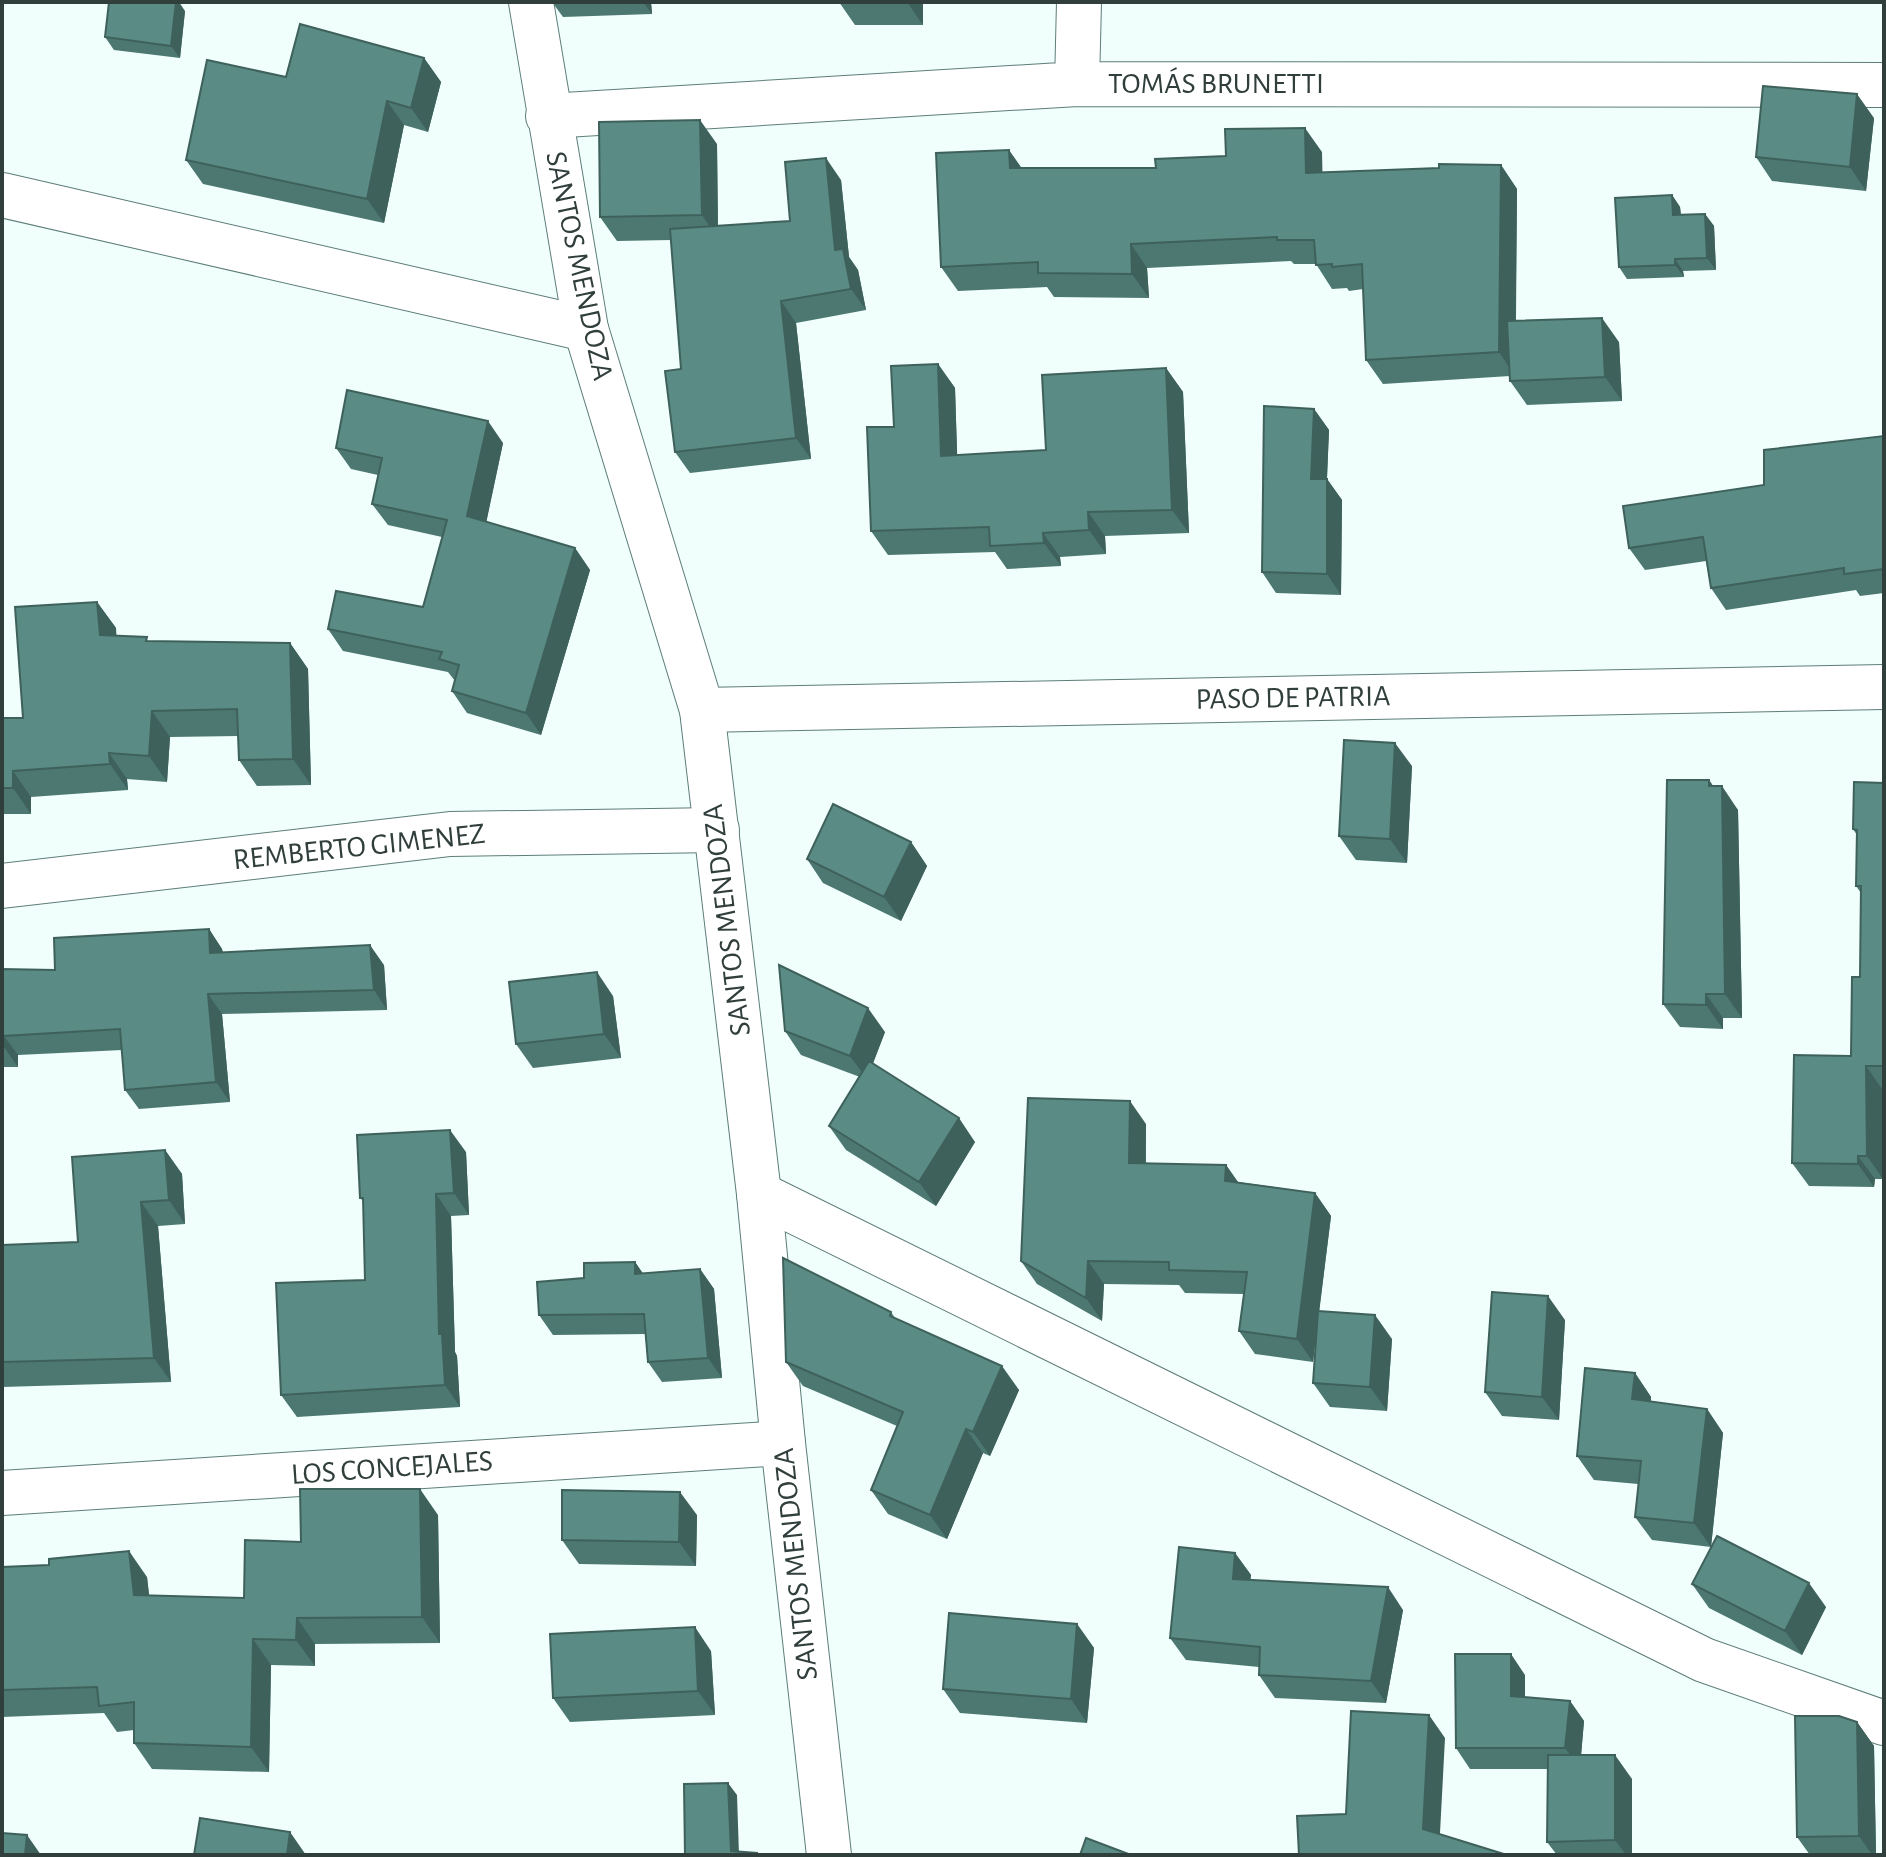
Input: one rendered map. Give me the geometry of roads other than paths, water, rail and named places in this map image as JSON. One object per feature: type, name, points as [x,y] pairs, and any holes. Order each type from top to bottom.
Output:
[{"type":"street","name":"SANTOS MENDOZA","points":[[531,2],[586,329],[702,710],[759,1194],[829,1855]]},
{"type":"street","points":[[1077,84],[1079,2]]},
{"type":"street","name":"TOMÁS BRUNETTI","points":[[548,116],[1077,84],[1884,85]]},
{"type":"street","points":[[2,195],[586,329]]},
{"type":"street","name":"PASO DE PATRIA","points":[[702,710],[1884,687]]},
{"type":"street","name":"REMBERTO GIMENEZ","points":[[2,886],[450,834],[717,830]]},
{"type":"street","points":[[759,1194],[1704,1660],[1884,1723]]},
{"type":"street","name":"LOS CONCEJALES","points":[[2,1493],[783,1443]]}]
